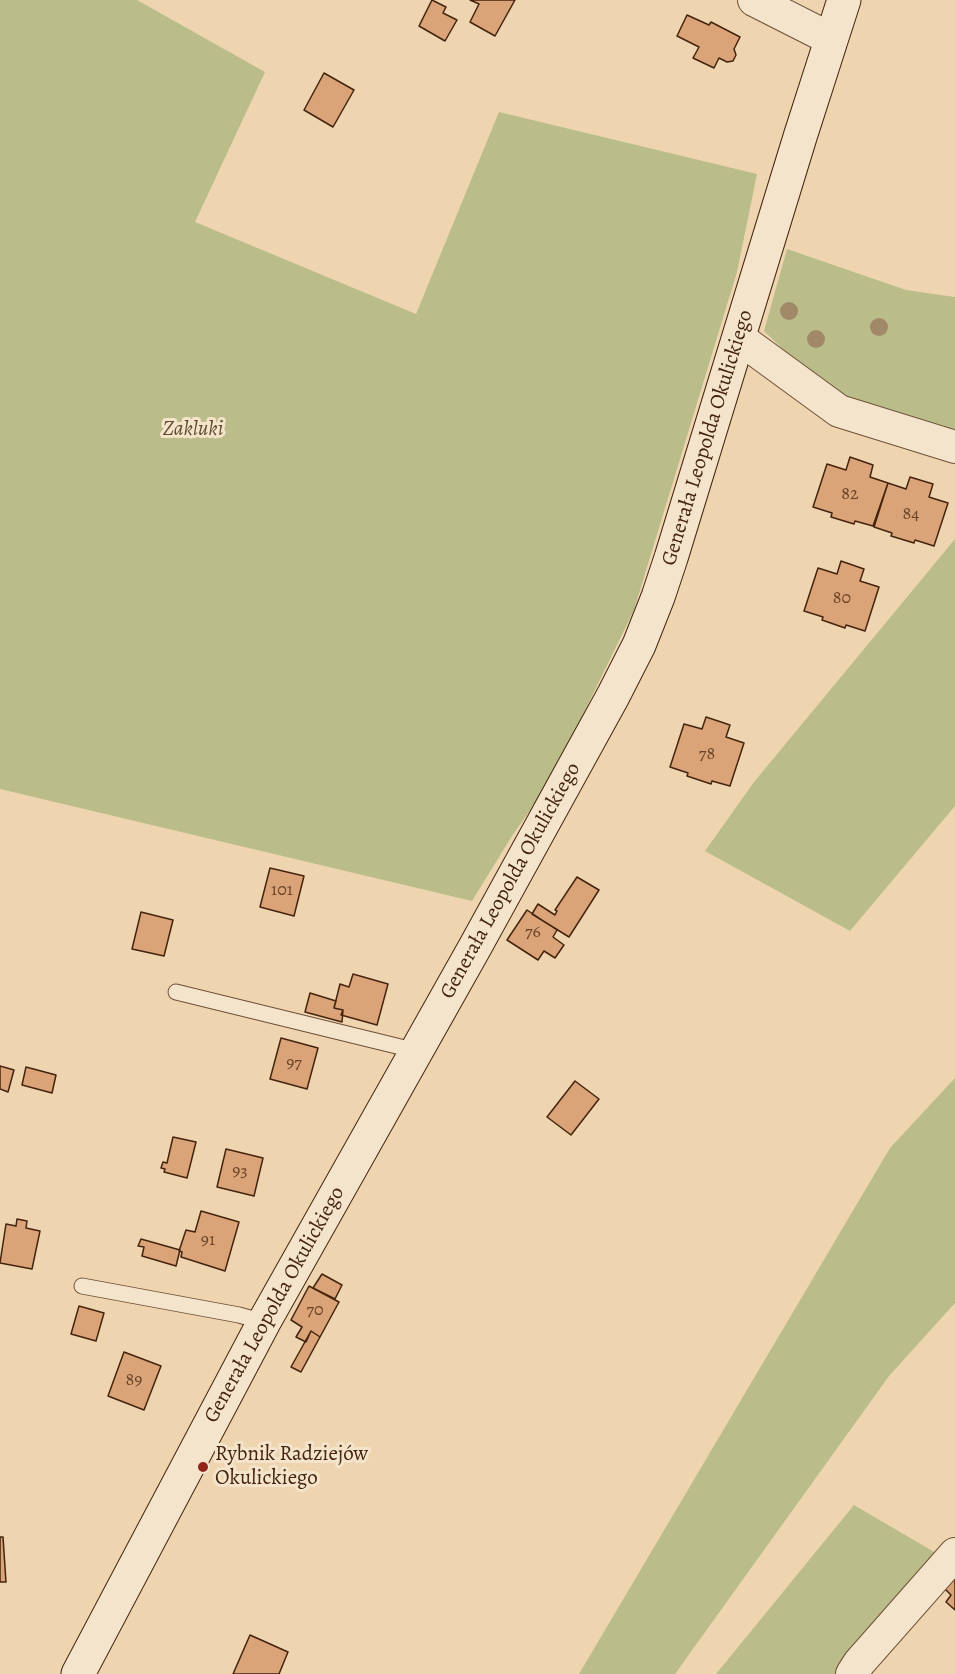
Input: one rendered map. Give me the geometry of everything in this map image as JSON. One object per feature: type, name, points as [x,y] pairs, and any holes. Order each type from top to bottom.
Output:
[{"type":"street","points":[[754,0],[831,39]]},
{"type":"street","name":"Generała Leopolda Okulickiego","points":[[78,1674],[264,1322],[417,1051],[639,645],[671,558],[844,0]]},
{"type":"street","points":[[739,338],[838,411],[955,447]]},
{"type":"street","points":[[852,1674],[859,1663],[955,1554]]},
{"type":"lane","points":[[176,992],[417,1051]]},
{"type":"lane","points":[[82,1286],[239,1315],[264,1322]]},
{"type":"green space","name":"Zakluki","points":[[0,0],[137,0],[265,72],[195,222],[416,314],[499,112],[757,174],[737,272],[634,610],[551,780],[512,836],[472,901],[0,789]]},
{"type":"green space","points":[[787,249],[906,290],[955,297],[955,433],[870,408],[820,385],[764,331]]},
{"type":"green space","points":[[955,539],[955,806],[850,931],[705,851],[754,782]]},
{"type":"green space","points":[[955,1078],[955,1303],[889,1376],[675,1674],[579,1674],[890,1148]]},
{"type":"green space","points":[[854,1505],[941,1556],[839,1674],[716,1674]]},
{"type":"building","points":[[432,0],[446,7],[443,13],[457,20],[445,41],[419,26]]},
{"type":"building","points":[[470,0],[515,0],[495,36],[470,22],[479,4]]},
{"type":"building","points":[[687,15],[709,25],[711,22],[740,37],[734,49],[736,55],[733,61],[727,62],[719,58],[714,68],[693,58],[699,47],[677,36]]},
{"type":"building","points":[[324,73],[354,90],[333,127],[304,110]]},
{"type":"building","points":[[850,457],[873,465],[870,477],[888,483],[873,526],[855,521],[854,524],[831,517],[832,513],[813,507],[827,464],[846,470]]},
{"type":"building","points":[[910,477],[933,484],[929,497],[948,503],[934,546],[891,536],[892,533],[874,527],[888,483],[906,489]]},
{"type":"building","points":[[841,561],[864,569],[860,581],[879,587],[865,631],[846,625],[845,628],[804,611],[818,568],[837,574]]},
{"type":"building","points":[[706,717],[730,725],[726,737],[744,743],[730,786],[712,781],[711,784],[687,776],[688,773],[670,767],[684,724],[702,729]]},
{"type":"building","points":[[270,868],[304,876],[294,916],[260,907]]},
{"type":"building","points":[[577,877],[599,890],[569,937],[532,914],[538,904],[555,915],[557,911],[555,910]]},
{"type":"building","points":[[527,910],[557,930],[553,937],[564,945],[555,958],[544,951],[538,960],[507,940]]},
{"type":"building","points":[[141,912],[173,920],[164,956],[132,949]]},
{"type":"building","points":[[353,974],[388,984],[377,1025],[341,1015],[343,1010],[334,1008],[340,984],[349,987]]},
{"type":"building","points":[[310,993],[336,1001],[334,1008],[343,1010],[342,1022],[305,1012]]},
{"type":"building","points":[[281,1038],[318,1048],[307,1089],[270,1079]]},
{"type":"building","points":[[0,1066],[14,1070],[8,1092],[0,1089]]},
{"type":"building","points":[[26,1067],[56,1075],[52,1093],[22,1085]]},
{"type":"building","points":[[575,1081],[599,1099],[571,1135],[547,1117]]},
{"type":"building","points":[[173,1137],[196,1142],[187,1178],[164,1172],[165,1169],[161,1168],[163,1162],[167,1163]]},
{"type":"building","points":[[226,1149],[263,1158],[254,1196],[217,1187]]},
{"type":"building","points":[[201,1211],[239,1222],[225,1271],[181,1257],[182,1252],[179,1251],[186,1230],[195,1232]]},
{"type":"building","points":[[17,1219],[27,1221],[26,1228],[40,1231],[32,1269],[0,1263],[6,1224],[16,1226]]},
{"type":"building","points":[[141,1239],[180,1250],[176,1266],[142,1256],[144,1247],[138,1246]]},
{"type":"building","points":[[322,1274],[342,1285],[335,1299],[313,1288]]},
{"type":"building","points":[[309,1286],[339,1302],[320,1337],[311,1331],[306,1342],[296,1337],[302,1327],[291,1320]]},
{"type":"building","points":[[79,1306],[104,1313],[96,1341],[71,1334]]},
{"type":"building","points":[[311,1331],[320,1337],[301,1372],[291,1367]]},
{"type":"building","points":[[124,1352],[161,1366],[144,1410],[108,1396]]},
{"type":"building","points":[[0,1537],[3,1537],[6,1582],[0,1582]]},
{"type":"building","points":[[955,1575],[955,1610],[946,1602],[951,1595],[944,1588]]},
{"type":"building","points":[[250,1635],[288,1652],[279,1674],[233,1674]]},
{"type":"place","name":"Rybnik Radziejów Okulickiego","points":[[203,1467]]}]
